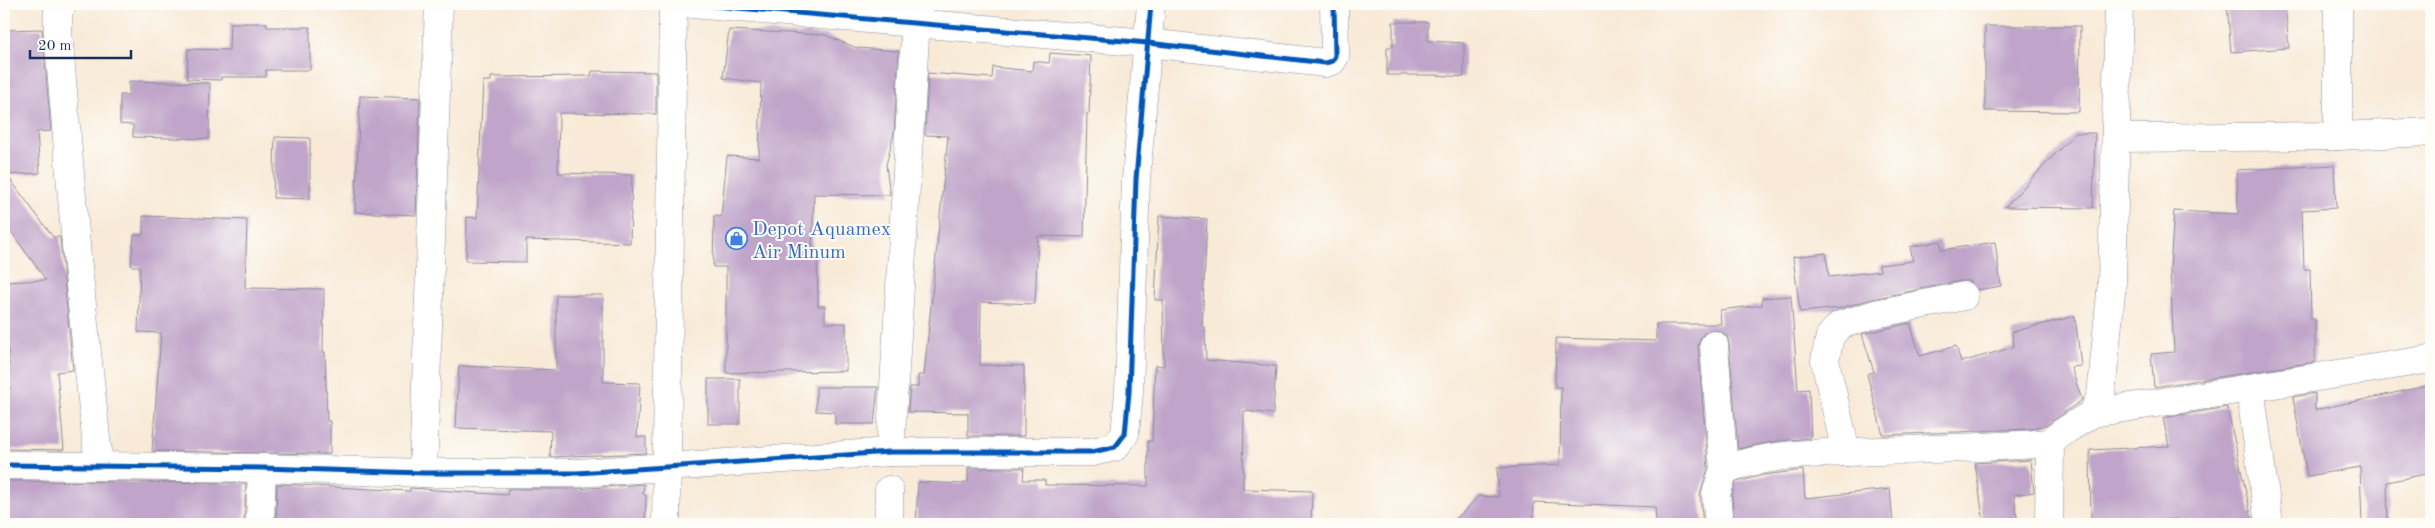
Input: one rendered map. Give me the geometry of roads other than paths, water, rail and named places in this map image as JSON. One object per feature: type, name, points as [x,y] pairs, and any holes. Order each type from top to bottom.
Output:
[{"type":"street","points":[[64,4],[58,10],[58,32],[77,257],[99,466]]},
{"type":"street","points":[[423,473],[439,4]]},
{"type":"street","points":[[666,524],[673,4]]},
{"type":"street","points":[[692,4],[916,14],[1325,63],[1332,61],[1335,56],[1334,4]]},
{"type":"street","points":[[4,465],[262,468],[423,473],[577,473],[890,452],[1092,452],[1115,447],[1125,434],[1129,392],[1136,179],[1150,4]]},
{"type":"street","points":[[2093,413],[2101,395],[2112,282],[2119,4]]},
{"type":"street","points":[[2338,4],[2338,136]]},
{"type":"street","points":[[890,452],[916,14]]},
{"type":"street","points":[[2116,138],[2338,136],[2431,132]]},
{"type":"street","points":[[1846,452],[1825,361],[1830,336],[1840,325],[1875,314],[1964,296]]},
{"type":"street","points":[[1714,345],[1724,470],[1716,494],[1719,524]]},
{"type":"street","points":[[1724,470],[1738,465],[1778,458],[1846,452],[2050,443],[2063,432],[2093,413],[2431,359]]},
{"type":"street","points":[[2250,388],[2269,524]]},
{"type":"street","points":[[2049,524],[2050,443]]},
{"type":"street","points":[[260,524],[262,468]]},
{"type":"street","points":[[889,490],[889,524]]},
{"type":"place","name":"Depot Aquamex Air Minum","points":[[736,239]]}]
